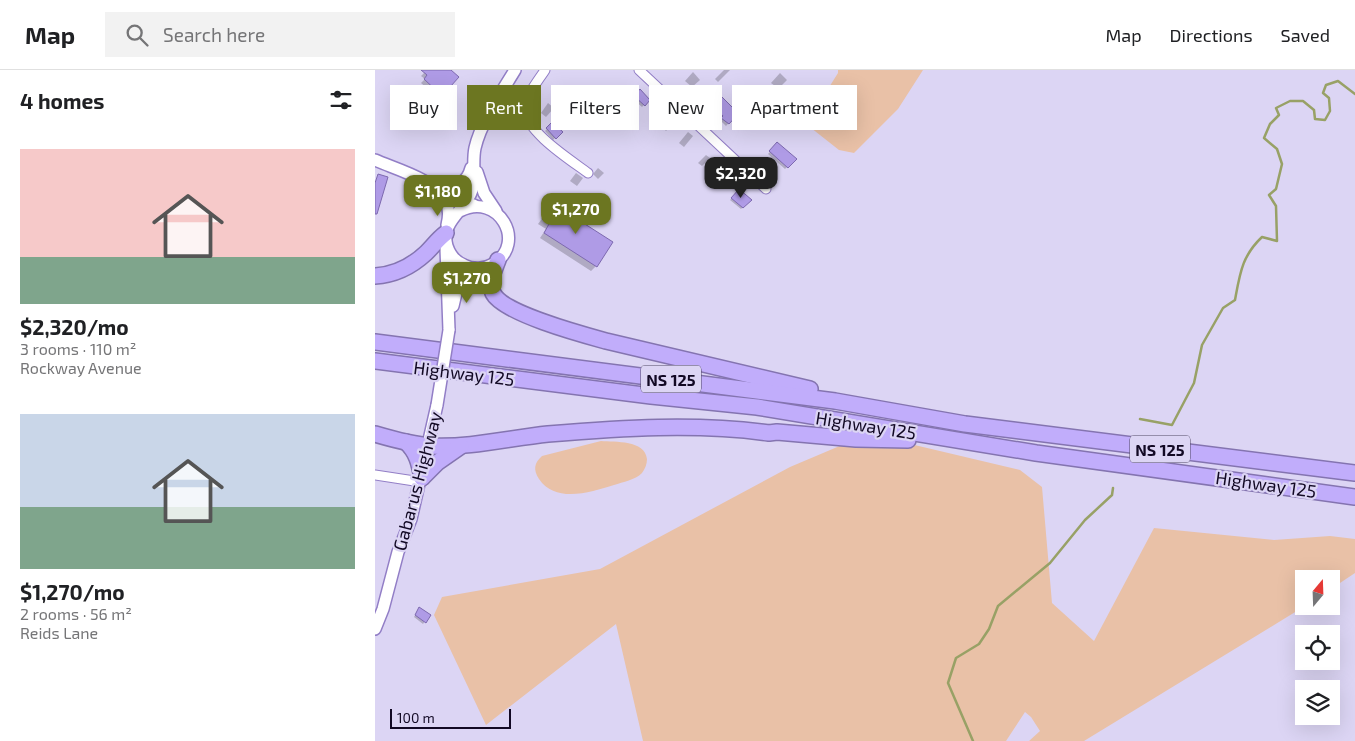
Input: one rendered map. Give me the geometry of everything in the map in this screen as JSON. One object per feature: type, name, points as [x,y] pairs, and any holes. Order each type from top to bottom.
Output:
[{"type":"highway","points":[[375,276],[396,272],[418,260],[438,238],[446,233]]},
{"type":"highway","points":[[499,260],[491,284],[495,298],[510,308],[543,321],[583,335],[627,346],[965,424]]},
{"type":"highway","name":"Highway 125","points":[[375,342],[835,401],[965,424],[1355,474]]},
{"type":"highway","name":"Highway 125","points":[[375,361],[632,394],[757,407],[1036,453],[1355,498]]},
{"type":"highway","points":[[375,434],[428,446],[461,446],[521,437],[559,434],[695,427],[719,427],[769,433],[777,432],[856,439],[962,440]]},
{"type":"highway","points":[[406,442],[419,458],[421,480]]},
{"type":"highway","points":[[421,480],[438,462],[461,446]]},
{"type":"main road","points":[[429,182],[450,186],[465,181],[470,173],[481,131],[515,70]]},
{"type":"main road","points":[[474,156],[478,177],[484,193],[501,216],[509,236],[507,246],[499,260],[489,266],[473,268],[463,265],[454,258],[448,249],[446,233],[452,218],[467,206],[473,188],[474,156]]},
{"type":"main road","points":[[375,160],[429,182],[467,206],[487,207],[501,216]]},
{"type":"main road","name":"Gabarus Highway","points":[[429,182],[446,201],[449,213],[446,233],[449,330]]},
{"type":"main road","name":"Gabarus Highway","points":[[375,629],[411,519],[421,480],[437,405],[457,289],[473,268]]},
{"type":"street","points":[[545,70],[526,102],[527,119],[553,147],[588,173]]},
{"type":"street","points":[[639,70],[766,189]]},
{"type":"street","points":[[375,475],[421,480]]},
{"type":"shaded area","points":[[838,70],[923,70],[898,109],[854,153],[839,150],[814,130],[857,130],[857,85],[830,85]]},
{"type":"shaded area","points":[[868,434],[1020,470],[1042,487],[1052,603],[1094,641],[1154,528],[1274,540],[1330,536],[1355,539],[1355,573],[1340,583],[1340,570],[1295,570],[1295,612],[1084,741],[1029,741],[1040,731],[1031,717],[1025,712],[1006,741],[643,741],[616,624],[486,725],[434,615],[442,597],[600,569],[790,467]]},
{"type":"shaded area","points":[[601,441],[628,443],[641,448],[647,459],[642,473],[625,482],[595,491],[574,494],[564,494],[546,487],[537,476],[535,467],[537,461],[542,456]]},
{"type":"building","points":[[421,70],[451,70],[459,77],[452,85],[430,85],[424,79],[427,75]]},
{"type":"building","points":[[640,89],[649,99],[645,106],[639,101]]},
{"type":"building","points":[[722,97],[732,107],[732,121],[729,124],[722,119]]},
{"type":"building","points":[[551,123],[551,130],[561,130],[563,132],[556,139],[546,128]]},
{"type":"building","points":[[777,142],[797,159],[788,168],[769,151]]},
{"type":"building","points":[[378,174],[388,177],[377,214],[375,214],[375,183]]},
{"type":"building","points":[[739,189],[752,200],[743,208],[731,198]]},
{"type":"building","points":[[552,203],[613,242],[597,267],[544,233],[549,224],[542,219]]},
{"type":"building","points":[[419,607],[431,615],[426,623],[415,615]]},
{"type":"waterway","points":[[1140,419],[1172,425],[1194,383],[1202,345],[1223,308],[1235,300],[1240,273],[1246,258],[1262,237],[1277,241],[1276,206],[1269,195],[1276,189],[1282,164],[1277,149],[1264,138],[1270,124],[1279,115],[1276,108],[1290,101],[1303,101],[1314,110],[1315,119],[1325,120],[1330,111],[1329,98],[1323,93],[1326,85],[1338,81],[1355,94]]},
{"type":"waterway","points":[[973,741],[948,683],[956,658],[979,644],[989,629],[998,606],[1050,563],[1085,520],[1112,495],[1113,488]]}]
